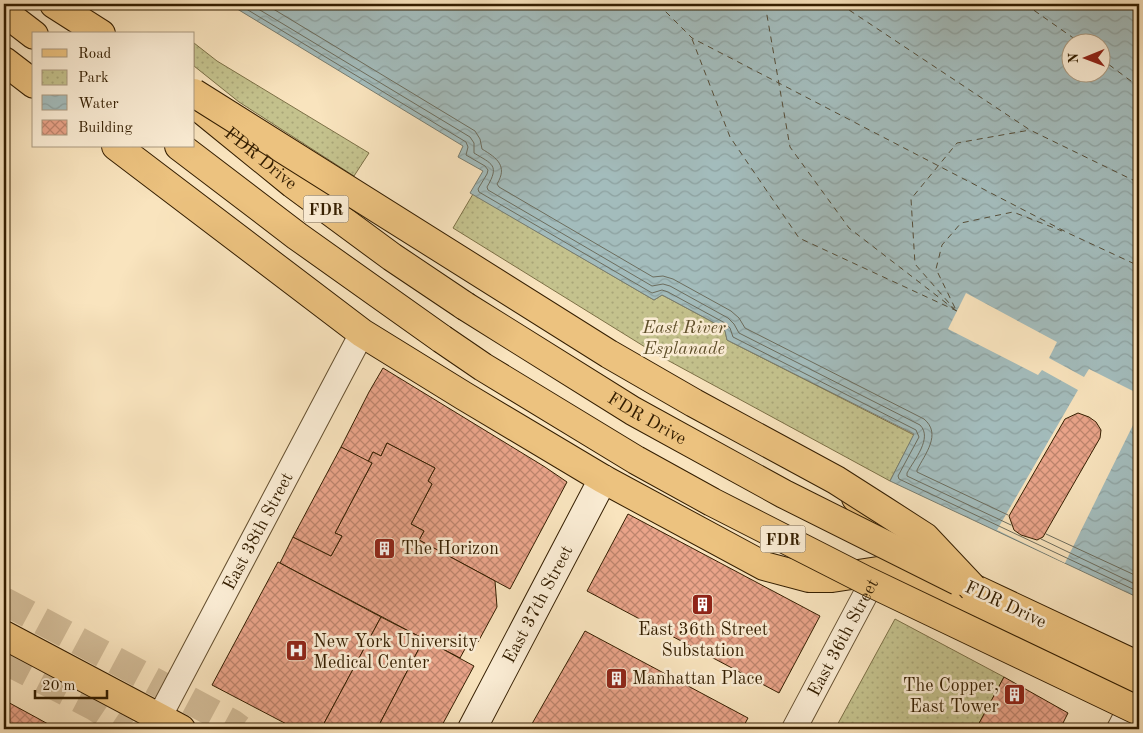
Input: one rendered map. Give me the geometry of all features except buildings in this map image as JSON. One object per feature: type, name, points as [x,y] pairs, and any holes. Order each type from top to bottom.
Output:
[{"type":"main road","points":[[54,4],[98,32]]},
{"type":"main road","points":[[67,4],[102,32]]},
{"type":"main road","points":[[4,12],[32,33]]},
{"type":"main road","points":[[4,61],[32,82]]},
{"type":"main road","points":[[195,93],[609,354],[702,408],[836,480],[925,538],[973,588]]},
{"type":"main road","points":[[195,98],[222,101],[241,109],[554,308],[812,458],[842,483],[945,594]]},
{"type":"main road","name":"FDR Drive","points":[[195,104],[293,184],[392,257],[465,306],[633,411],[792,498],[973,588],[1139,666]]},
{"type":"main road","name":"FDR Drive","points":[[119,148],[362,332],[464,396],[603,479],[764,566],[809,578],[832,578],[878,571],[894,573],[945,594],[1139,690]]},
{"type":"main road","name":"FDR","points":[[182,148],[297,236],[442,339],[483,367],[636,460],[712,502],[867,581],[1139,711]]},
{"type":"main road","name":"East 37th Street","points":[[472,729],[603,479]]},
{"type":"main road","points":[[4,634],[165,725]]},
{"type":"street","name":"East 38th Street","points":[[165,725],[362,332]]},
{"type":"street","name":"East 36th Street","points":[[794,729],[878,571]]},
{"type":"street","points":[[1119,729],[1139,690]]},
{"type":"green space","points":[[195,44],[217,61],[369,153],[354,176],[239,102],[195,67]]},
{"type":"green space","name":"East River Esplanade","points":[[473,194],[654,300],[662,295],[722,327],[725,330],[727,340],[914,435],[890,481],[658,355],[453,228]]},
{"type":"green space","points":[[895,619],[1004,677],[976,729],[835,729]]},
{"type":"water","points":[[229,4],[1139,4],[1139,598],[890,481],[914,434],[727,340],[722,327],[662,295],[654,300],[470,193],[483,171],[458,157],[463,146]]},
{"type":"pier","points":[[966,293],[1057,342],[1049,358],[1084,377],[1089,369],[1139,394],[1139,425],[1134,423],[1065,563],[997,530],[1078,390],[1042,370],[1038,375],[948,329]]},
{"type":"ferry route","points":[[658,4],[692,38],[1068,233],[1139,266]]},
{"type":"ferry route","points":[[765,4],[790,147],[849,228],[954,309]]},
{"type":"ferry route","points":[[840,4],[1030,130],[1139,183]]},
{"type":"ferry route","points":[[1025,4],[1065,32]]},
{"type":"ferry route","points":[[692,39],[730,137],[799,238],[957,311]]},
{"type":"ferry route","points":[[1110,65],[1139,87]]},
{"type":"ferry route","points":[[956,311],[915,264],[911,199],[957,143],[1030,130]]},
{"type":"ferry route","points":[[955,308],[936,269],[942,245],[961,223],[1013,212],[1062,231]]},
{"type":"tunnel","points":[[4,601],[240,729]]},
{"type":"tunnel","points":[[4,660],[95,707],[128,729]]},
{"type":"place","name":"The Horizon","points":[[385,548]]},
{"type":"place","name":"East 36th Street Substation","points":[[703,604]]},
{"type":"place","name":"New York University Medical Center","points":[[297,651]]},
{"type":"place","name":"Manhattan Place","points":[[616,678]]},
{"type":"place","name":"The Copper, East Tower","points":[[1015,695]]}]
